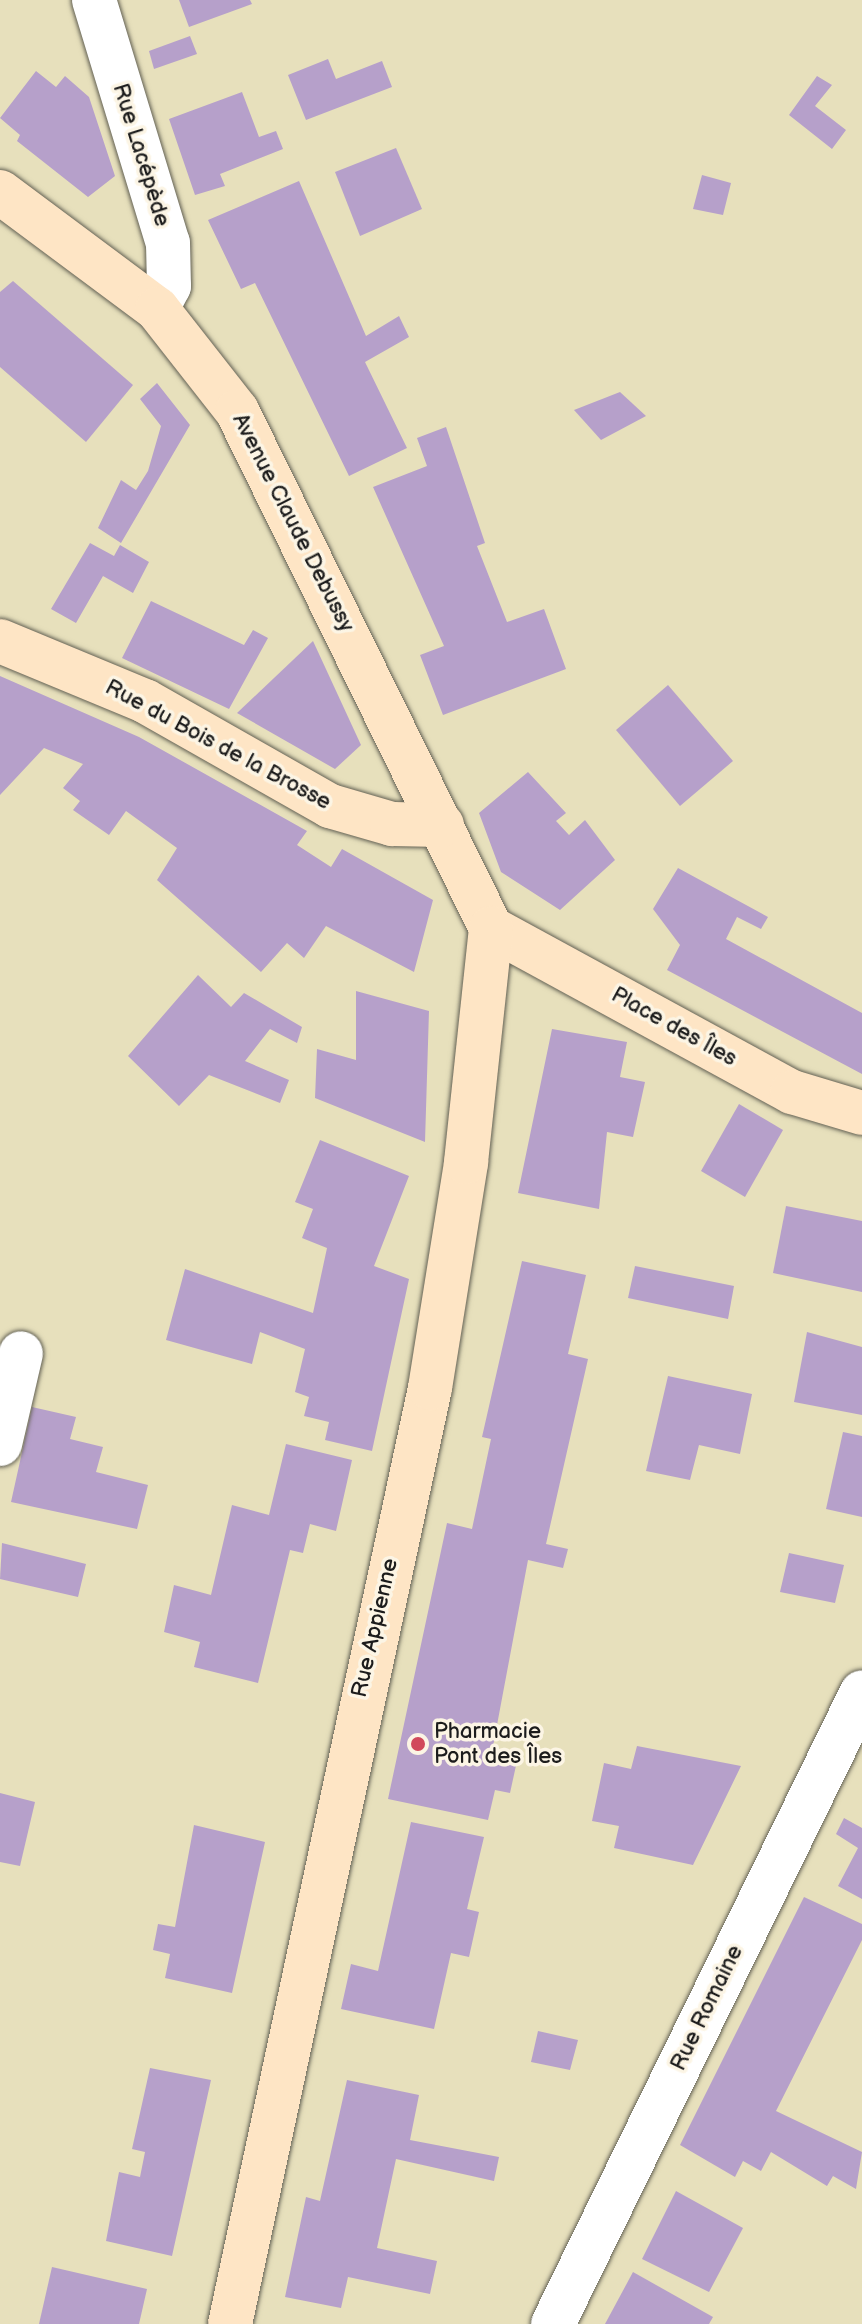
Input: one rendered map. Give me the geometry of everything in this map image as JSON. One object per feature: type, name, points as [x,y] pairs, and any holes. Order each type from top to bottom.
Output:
[{"type":"main road","name":"Avenue Claude Debussy","points":[[0,192],[157,309],[237,411],[491,928]]},
{"type":"main road","name":"Rue du Bois de la Brosse","points":[[0,641],[145,701],[330,806],[392,824],[442,825]]},
{"type":"main road","name":"Place des Îles","points":[[491,928],[792,1092],[862,1113]]},
{"type":"main road","name":"Rue Appienne","points":[[230,2324],[430,1388],[466,1162],[491,928]]},
{"type":"street","name":"Rue Lacépède","points":[[94,0],[168,243],[169,286],[157,309]]},
{"type":"street","points":[[0,1444],[21,1353]]},
{"type":"street","name":"Rue Romaine","points":[[553,2324],[862,1692]]},
{"type":"building","points":[[179,0],[250,0],[252,4],[189,27]]},
{"type":"building","points":[[190,36],[197,54],[154,69],[149,51]]},
{"type":"building","points":[[328,59],[336,79],[382,61],[392,87],[306,120],[288,75]]},
{"type":"building","points":[[36,71],[56,87],[65,76],[89,97],[115,176],[88,197],[17,141],[20,135],[0,118]]},
{"type":"building","points":[[817,76],[832,85],[815,106],[846,130],[832,149],[789,115]]},
{"type":"building","points":[[242,92],[259,137],[276,131],[283,149],[220,174],[225,186],[195,195],[169,119]]},
{"type":"building","points":[[396,148],[422,209],[360,236],[335,172]]},
{"type":"building","points":[[702,175],[731,183],[723,215],[693,209]]},
{"type":"building","points":[[299,181],[366,336],[399,316],[409,337],[365,362],[407,448],[349,476],[255,283],[241,289],[208,220]]},
{"type":"building","points":[[13,281],[133,385],[86,442],[0,367],[0,292]]},
{"type":"building","points":[[157,383],[190,425],[121,543],[98,528],[121,480],[136,490],[148,471],[161,426],[140,399]]},
{"type":"building","points":[[620,392],[646,416],[601,440],[574,410]]},
{"type":"building","points":[[446,427],[485,543],[477,546],[507,622],[544,609],[566,669],[443,715],[420,655],[444,646],[373,487],[427,466],[417,438]]},
{"type":"building","points":[[90,543],[114,556],[120,545],[149,562],[133,593],[103,576],[76,623],[51,609]]},
{"type":"building","points":[[151,601],[244,645],[253,630],[268,638],[229,709],[122,658]]},
{"type":"building","points":[[313,641],[361,745],[335,769],[237,713]]},
{"type":"building","points":[[0,676],[139,737],[307,831],[297,845],[331,867],[342,849],[433,900],[414,972],[326,926],[304,958],[287,943],[261,972],[157,880],[177,848],[126,811],[109,835],[73,810],[80,801],[63,788],[83,764],[44,748],[0,795]]},
{"type":"building","points":[[668,685],[733,761],[680,806],[616,730]]},
{"type":"building","points":[[528,772],[566,813],[556,821],[569,835],[585,820],[615,860],[560,910],[501,872],[479,813]]},
{"type":"building","points":[[678,868],[768,917],[761,929],[737,917],[726,939],[862,1013],[862,1074],[667,970],[680,945],[653,909]]},
{"type":"building","points":[[198,975],[231,1007],[244,993],[302,1027],[297,1043],[270,1029],[245,1061],[289,1080],[280,1103],[209,1075],[179,1106],[128,1056]]},
{"type":"building","points":[[356,991],[429,1011],[425,1142],[315,1098],[317,1049],[356,1060]]},
{"type":"building","points":[[552,1029],[627,1042],[620,1077],[645,1082],[633,1137],[607,1132],[599,1209],[518,1193]]},
{"type":"building","points":[[739,1104],[783,1130],[745,1197],[701,1171]]},
{"type":"building","points":[[320,1140],[409,1176],[374,1266],[409,1279],[372,1451],[325,1440],[329,1422],[304,1416],[309,1397],[295,1392],[305,1349],[260,1332],[252,1364],[166,1340],[185,1269],[313,1313],[327,1248],[302,1238],[313,1209],[295,1202]]},
{"type":"building","points":[[786,1206],[862,1221],[862,1292],[773,1273]]},
{"type":"building","points":[[522,1261],[586,1275],[568,1354],[588,1359],[546,1544],[568,1549],[563,1568],[528,1560],[491,1757],[517,1761],[510,1793],[495,1790],[488,1820],[388,1799],[447,1523],[472,1529],[491,1439],[482,1437]]},
{"type":"building","points":[[635,1266],[734,1286],[728,1319],[628,1298]]},
{"type":"building","points":[[807,1332],[862,1347],[862,1415],[794,1402]]},
{"type":"building","points":[[668,1376],[752,1394],[740,1454],[699,1445],[690,1480],[646,1471]]},
{"type":"building","points":[[32,1407],[76,1417],[70,1439],[103,1447],[96,1472],[148,1485],[137,1529],[11,1502]]},
{"type":"building","points":[[843,1432],[862,1436],[862,1517],[826,1509]]},
{"type":"building","points":[[286,1444],[352,1460],[336,1531],[310,1524],[303,1553],[290,1550],[258,1683],[194,1667],[200,1642],[164,1632],[174,1585],[211,1595],[232,1505],[269,1515]]},
{"type":"building","points":[[2,1543],[86,1564],[78,1597],[0,1579]]},
{"type":"building","points":[[789,1553],[844,1565],[835,1603],[780,1592]]},
{"type":"building","points":[[637,1746],[741,1766],[693,1865],[614,1848],[619,1826],[592,1821],[604,1763],[631,1769]]},
{"type":"building","points":[[0,1793],[35,1802],[20,1866],[0,1862]]},
{"type":"building","points":[[844,1818],[862,1828],[862,1899],[838,1886],[858,1848],[836,1834]]},
{"type":"building","points":[[411,1822],[484,1837],[467,1909],[479,1912],[469,1957],[451,1953],[434,2029],[341,2009],[351,1964],[378,1971]]},
{"type":"building","points":[[194,1825],[265,1842],[232,1993],[165,1978],[170,1954],[153,1950],[158,1924],[175,1927]]},
{"type":"building","points":[[804,1897],[862,1924],[862,1940],[776,2111],[862,2152],[856,2189],[833,2176],[827,2186],[771,2152],[761,2171],[743,2161],[735,2177],[680,2145]]},
{"type":"building","points":[[538,2031],[578,2040],[570,2070],[531,2062]]},
{"type":"building","points":[[150,2068],[211,2080],[172,2256],[106,2241],[119,2172],[140,2177],[145,2152],[132,2149]]},
{"type":"building","points":[[347,2080],[419,2095],[410,2140],[499,2157],[494,2181],[396,2159],[377,2248],[437,2261],[430,2294],[348,2277],[341,2308],[285,2297],[306,2197],[320,2201]]},
{"type":"building","points":[[676,2191],[743,2228],[709,2292],[642,2259]]},
{"type":"building","points":[[52,2267],[147,2289],[139,2324],[39,2324]]},
{"type":"building","points":[[633,2272],[713,2317],[709,2324],[605,2324]]},
{"type":"place","name":"Pharmacie Pont des Îles","points":[[418,1744]]}]
